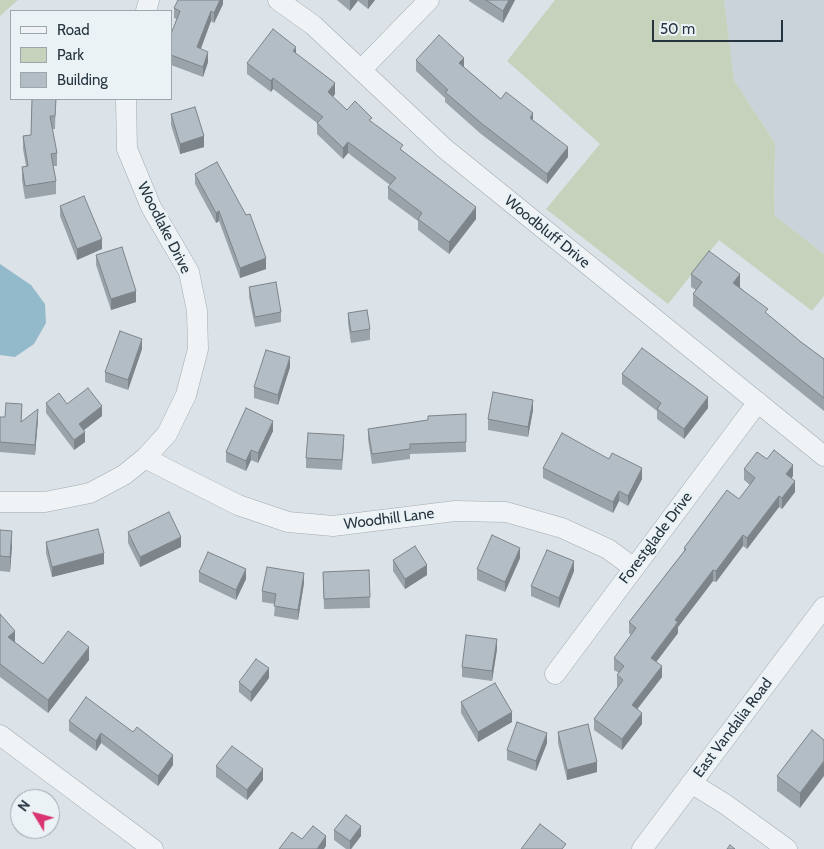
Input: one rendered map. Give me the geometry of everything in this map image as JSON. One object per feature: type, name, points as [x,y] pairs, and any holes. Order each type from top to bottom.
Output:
[{"type":"street","name":"Woodbluff Drive","points":[[278,0],[313,25],[444,148],[824,456]]},
{"type":"street","points":[[361,70],[429,0]]},
{"type":"street","name":"Woodlake Drive","points":[[0,502],[45,502],[90,493],[124,475],[145,458],[167,434],[186,395],[198,349],[197,311],[189,272],[151,207],[127,148],[126,100]]},
{"type":"street","name":"Forestglade Drive","points":[[555,674],[758,402]]},
{"type":"street","name":"Woodhill Lane","points":[[145,458],[238,505],[288,522],[333,526],[455,511],[506,512],[562,528],[608,549],[634,568]]},
{"type":"street","name":"East Vandalia Road","points":[[642,849],[824,607]]},
{"type":"street","points":[[0,735],[153,849]]},
{"type":"street","points":[[691,783],[725,804],[787,849]]},
{"type":"shaded area","points":[[724,0],[824,0],[824,254],[774,215],[775,143],[734,80]]},
{"type":"green space","points":[[0,0],[18,0],[0,16]]},
{"type":"green space","points":[[555,0],[724,0],[734,80],[775,143],[774,215],[824,254],[824,296],[812,311],[719,240],[668,304],[546,209],[600,144],[507,61]]},
{"type":"water","points":[[0,264],[31,285],[45,304],[46,323],[34,344],[15,357],[0,355]]},
{"type":"building","points":[[178,0],[220,0],[214,13],[211,11],[197,47],[208,52],[203,67],[172,55],[172,31],[180,11],[174,8]]},
{"type":"building","points":[[486,0],[509,0],[503,11]]},
{"type":"building","points":[[273,29],[296,47],[293,51],[335,83],[328,92],[347,110],[355,101],[372,118],[369,120],[403,145],[400,149],[476,207],[449,242],[418,219],[422,213],[388,187],[396,178],[348,142],[343,148],[317,123],[323,117],[273,78],[271,81],[247,63]]},
{"type":"building","points":[[439,35],[464,58],[459,63],[501,99],[506,92],[533,113],[530,118],[568,147],[547,174],[481,123],[445,92],[448,90],[416,60]]},
{"type":"building","points":[[32,100],[56,100],[55,116],[50,116],[57,153],[51,154],[56,181],[25,186],[22,167],[28,166],[23,136],[31,135]]},
{"type":"building","points":[[195,107],[204,136],[180,144],[171,114]]},
{"type":"building","points":[[217,162],[246,215],[250,214],[266,258],[240,268],[219,211],[216,213],[195,174]]},
{"type":"building","points":[[84,196],[102,239],[77,249],[60,206]]},
{"type":"building","points":[[122,247],[136,291],[111,299],[96,255]]},
{"type":"building","points":[[709,251],[740,274],[733,283],[768,309],[765,312],[824,359],[824,398],[693,294],[702,282],[691,274]]},
{"type":"building","points":[[276,282],[281,312],[255,317],[249,287]]},
{"type":"building","points":[[367,310],[370,329],[351,332],[348,313]]},
{"type":"building","points":[[120,331],[142,339],[128,380],[105,372]]},
{"type":"building","points":[[642,348],[708,397],[684,429],[657,409],[661,403],[622,374]]},
{"type":"building","points":[[266,350],[290,357],[278,395],[254,387]]},
{"type":"building","points":[[88,388],[102,406],[79,424],[85,432],[74,440],[46,403],[59,393],[67,404]]},
{"type":"building","points":[[493,392],[533,400],[528,427],[488,419]]},
{"type":"building","points":[[6,403],[22,404],[21,422],[38,409],[35,445],[0,442],[0,417],[5,417]]},
{"type":"building","points":[[246,408],[273,421],[258,453],[251,450],[246,461],[226,452]]},
{"type":"building","points":[[466,414],[466,442],[410,444],[410,449],[372,454],[368,429],[428,420],[428,416]]},
{"type":"building","points":[[308,433],[344,435],[342,460],[306,458]]},
{"type":"building","points":[[562,433],[609,459],[612,453],[642,468],[628,496],[619,491],[613,502],[543,468]]},
{"type":"building","points":[[774,450],[793,465],[786,474],[795,481],[782,498],[779,496],[747,538],[743,535],[716,571],[713,570],[675,620],[678,622],[651,658],[662,666],[632,705],[642,713],[622,739],[594,719],[623,680],[617,675],[624,666],[614,658],[636,628],[629,622],[686,549],[684,548],[727,490],[739,499],[755,478],[744,469],[757,452],[767,459]]},
{"type":"building","points":[[169,512],[181,537],[140,557],[128,532]]},
{"type":"building","points":[[98,529],[104,553],[52,567],[46,542]]},
{"type":"building","points":[[0,530],[12,531],[10,557],[0,556]]},
{"type":"building","points":[[492,535],[520,548],[505,582],[477,569]]},
{"type":"building","points":[[415,546],[427,565],[405,579],[393,560]]},
{"type":"building","points":[[547,550],[574,561],[559,598],[531,586]]},
{"type":"building","points":[[208,552],[246,569],[236,590],[199,572]]},
{"type":"building","points":[[267,567],[304,573],[298,610],[274,606],[276,594],[262,591]]},
{"type":"building","points":[[369,570],[370,597],[324,599],[323,572]]},
{"type":"building","points":[[0,614],[15,631],[8,637],[43,664],[68,631],[89,647],[48,700],[0,664]]},
{"type":"building","points":[[466,635],[497,639],[492,671],[462,667]]},
{"type":"building","points":[[256,659],[269,668],[251,692],[239,682]]},
{"type":"building","points":[[495,683],[512,712],[478,732],[461,702]]},
{"type":"building","points":[[86,697],[133,732],[137,727],[173,755],[158,776],[101,733],[96,741],[69,721]]},
{"type":"building","points":[[517,722],[547,733],[536,761],[507,750]]},
{"type":"building","points":[[588,724],[597,762],[567,770],[558,732]]},
{"type":"building","points":[[812,730],[824,740],[824,761],[800,793],[777,776]]},
{"type":"building","points":[[232,746],[263,769],[247,790],[216,766]]},
{"type":"building","points":[[346,815],[361,826],[350,841],[334,830]]},
{"type":"building","points":[[540,824],[566,844],[562,849],[521,849]]},
{"type":"building","points":[[313,826],[326,836],[317,849],[279,849],[292,832],[302,839]]},
{"type":"building","points":[[730,845],[735,849],[727,849]]}]
